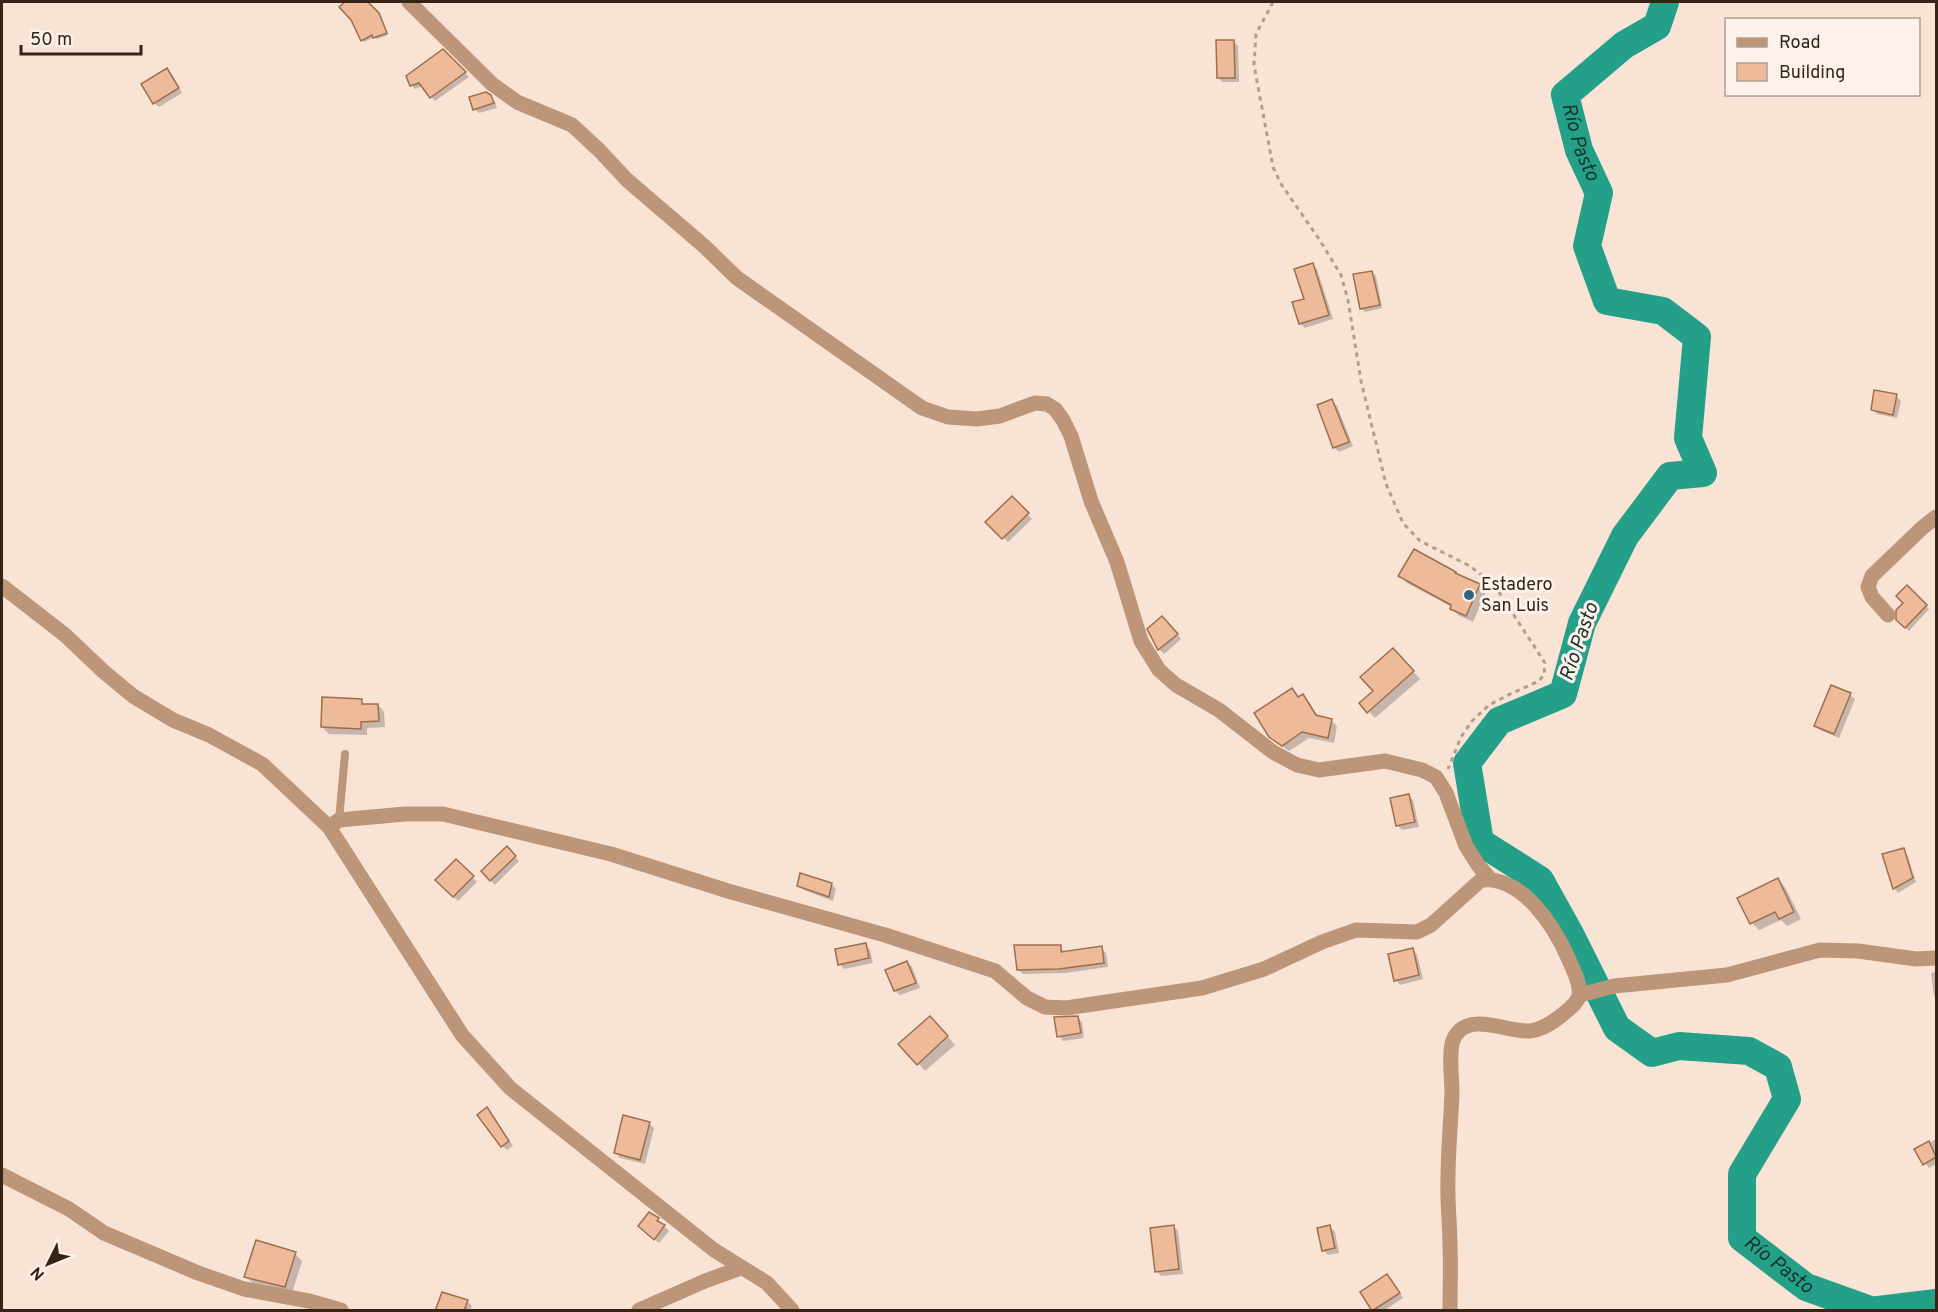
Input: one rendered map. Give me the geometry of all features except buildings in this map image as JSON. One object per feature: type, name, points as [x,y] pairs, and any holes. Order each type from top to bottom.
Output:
[{"type":"street","points":[[409,2],[492,84],[517,102],[572,125],[627,180],[704,246],[737,278],[922,408],[948,417],[977,418],[1000,416],[1035,403],[1047,404],[1055,409],[1071,436],[1091,501],[1117,562],[1141,641],[1159,670],[1176,685],[1219,710],[1273,752],[1297,765],[1319,770],[1384,761],[1422,770],[1436,777],[1442,785],[1466,846],[1490,879]]},
{"type":"street","points":[[1888,615],[1872,597],[1868,587],[1872,576],[1936,517]]},
{"type":"street","points":[[2,586],[65,634],[133,696],[173,720],[208,735],[262,764],[334,824],[462,1035],[510,1088],[714,1250],[767,1283],[792,1311]]},
{"type":"street","points":[[334,824],[405,814],[443,814],[612,854],[728,891],[885,935],[995,971],[1027,998],[1045,1007],[1066,1008],[1202,988],[1264,969],[1322,942],[1356,930],[1417,932],[1431,925],[1481,880],[1490,879],[1509,884],[1539,909],[1560,939],[1576,977],[1586,993]]},
{"type":"street","points":[[1450,1311],[1448,1180],[1452,1087],[1451,1048],[1454,1037],[1463,1029],[1477,1023],[1528,1031],[1543,1028],[1586,993],[1614,986],[1727,975],[1820,950],[1936,958]]},
{"type":"street","points":[[2,1174],[69,1209],[104,1233],[198,1273],[244,1289],[309,1301],[341,1311]]},
{"type":"street","points":[[639,1311],[705,1281],[741,1268]]},
{"type":"lane","points":[[334,824],[345,754]]},
{"type":"path","points":[[1273,2],[1256,34],[1254,64],[1273,167],[1281,184],[1341,275],[1348,300],[1361,381],[1386,484],[1403,523],[1420,541],[1470,566],[1495,586],[1545,663],[1545,675],[1539,681],[1489,705],[1472,721],[1461,737],[1442,785]]},
{"type":"waterway","name":"Río Pasto","points":[[1665,2],[1657,26],[1624,45],[1565,95],[1579,150],[1599,193],[1587,246],[1607,301],[1663,311],[1697,337],[1688,438],[1703,473],[1670,476],[1625,536],[1582,623],[1563,694],[1499,721],[1467,763],[1480,842],[1540,880],[1617,1028],[1652,1053],[1679,1046],[1749,1051],[1778,1067],[1787,1099],[1742,1174],[1742,1238],[1806,1287],[1870,1310]]},
{"type":"waterway","name":"Río Pasto","points":[[1878,1310],[1936,1303]]},
{"type":"place","name":"Estadero San Luis","points":[[1469,595]]}]
